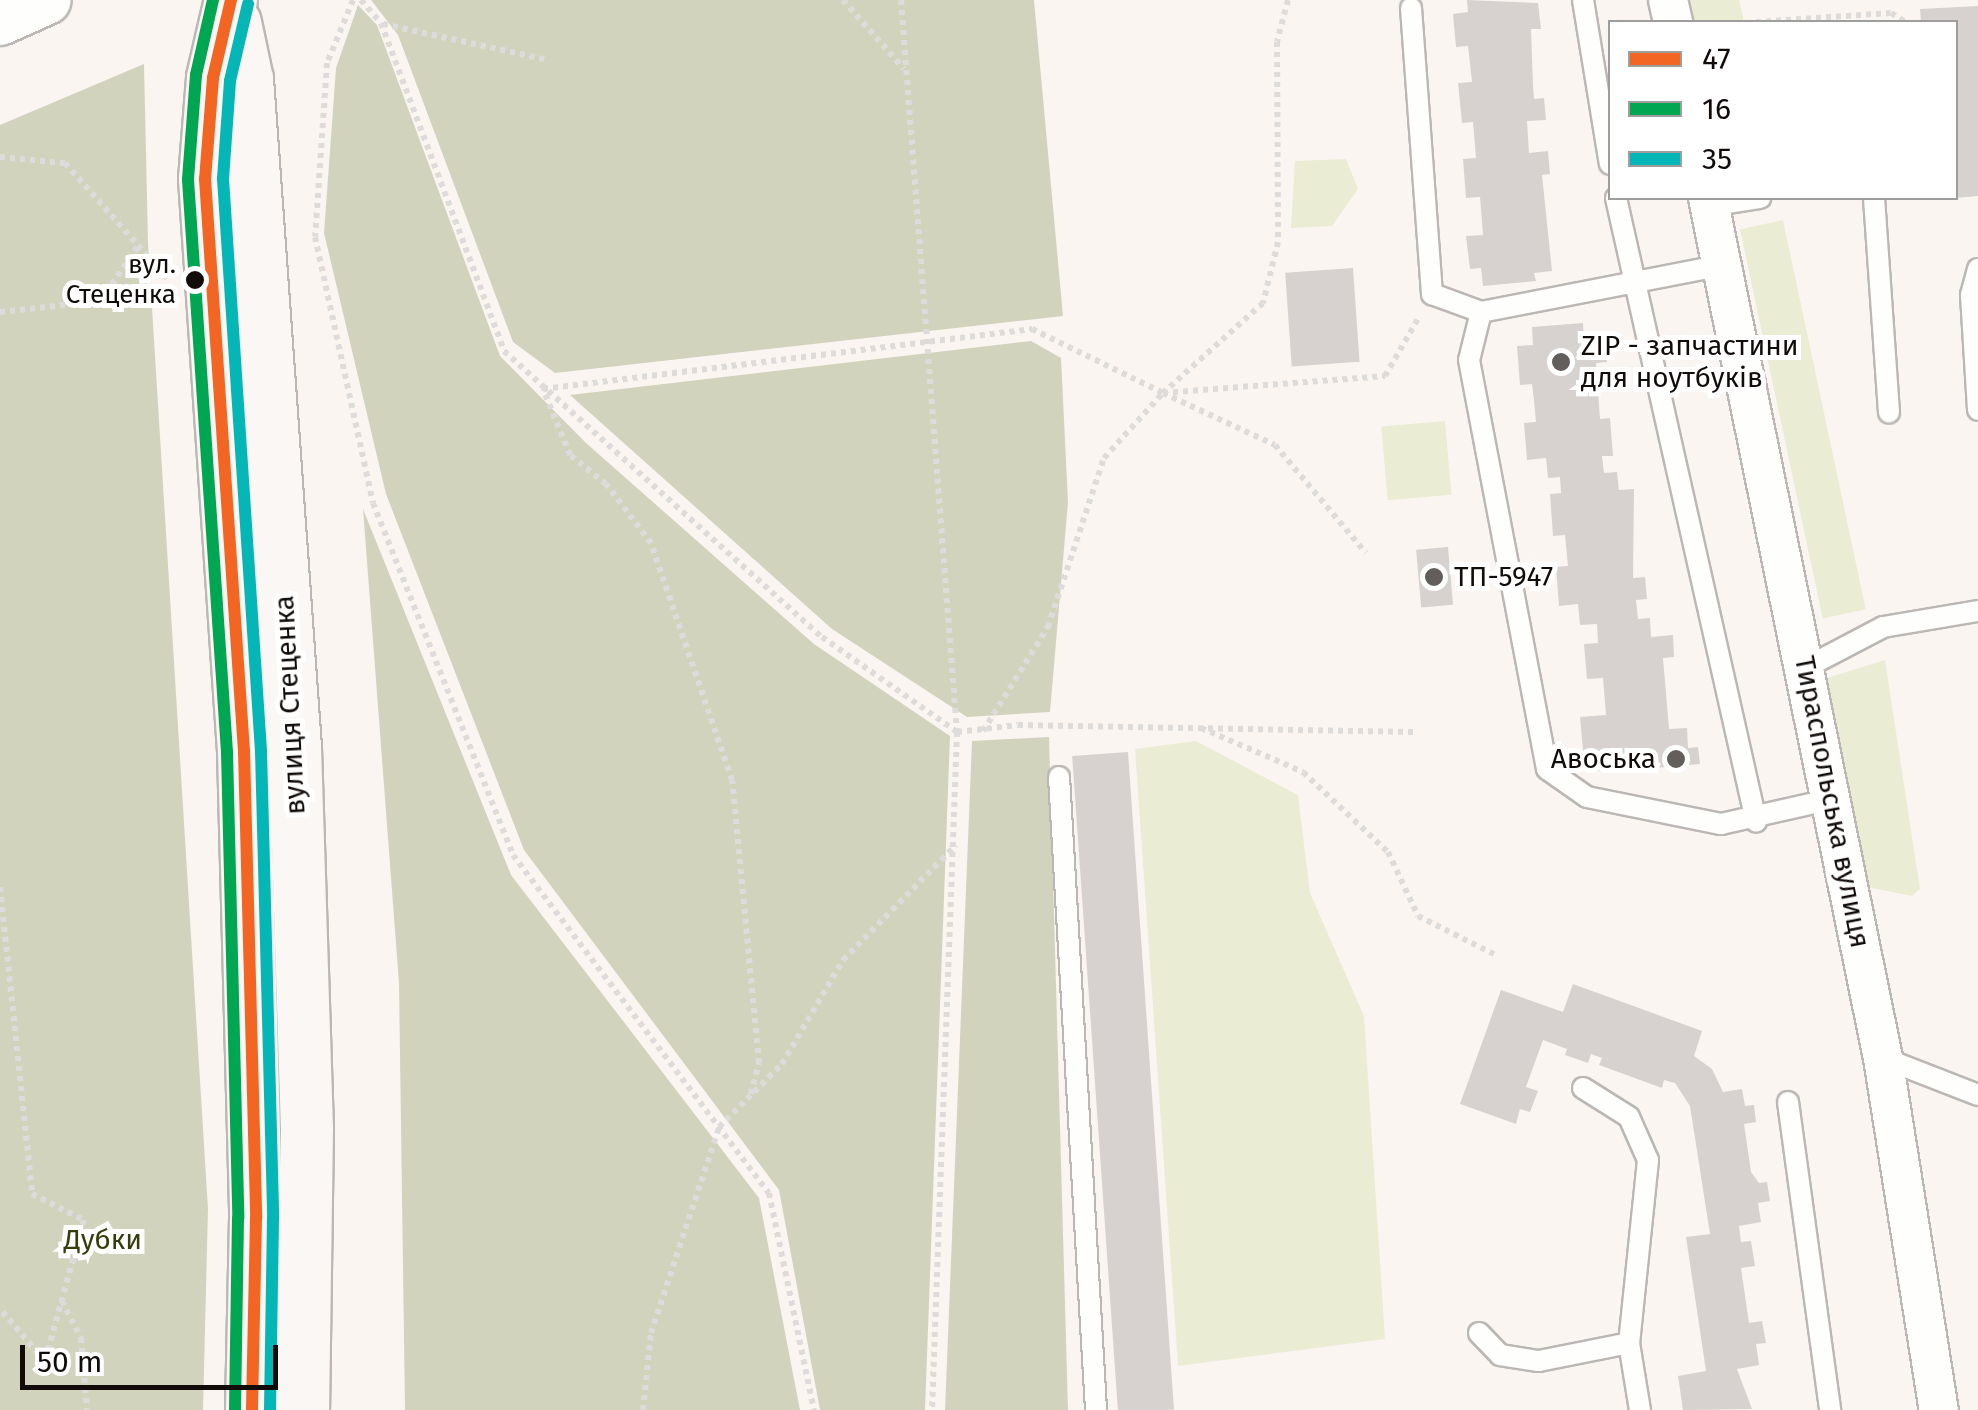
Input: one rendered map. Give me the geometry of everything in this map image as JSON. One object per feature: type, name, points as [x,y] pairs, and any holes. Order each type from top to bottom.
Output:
[{"type":"main road","name":"вулиця Стеценка","points":[[230,1],[213,78],[205,179],[244,751],[256,1218],[252,1410]]},
{"type":"main road","name":"вулиця Стеценка","points":[[230,1],[249,100],[295,748],[307,1128],[303,1410]]},
{"type":"street","points":[[0,21],[47,0]]},
{"type":"street","name":"Тираспольська вулиця","points":[[1709,202],[1883,1058],[1938,1410]]},
{"type":"lane","points":[[1584,0],[1608,151]]},
{"type":"lane","points":[[1410,8],[1432,294],[1481,312],[1722,265]]},
{"type":"lane","points":[[1616,200],[1630,283],[1756,821]]},
{"type":"lane","points":[[1709,202],[1734,200]]},
{"type":"lane","points":[[1874,200],[1889,412]]},
{"type":"lane","points":[[1978,269],[1972,295],[1978,410]]},
{"type":"lane","points":[[1481,312],[1469,360],[1547,769],[1587,797],[1721,824],[1756,821],[1832,799]]},
{"type":"lane","points":[[1805,668],[1883,627],[1978,611]]},
{"type":"lane","points":[[1059,776],[1096,1410]]},
{"type":"lane","points":[[1883,1058],[1978,1095]]},
{"type":"lane","points":[[1583,1088],[1629,1116],[1648,1160],[1630,1343],[1640,1410]]},
{"type":"lane","points":[[1788,1102],[1830,1410]]},
{"type":"lane","points":[[1479,1334],[1500,1355],[1539,1361],[1630,1343]]},
{"type":"path","points":[[353,0],[327,63],[315,236],[373,502],[513,855],[769,1193],[814,1410]]},
{"type":"path","points":[[361,0],[382,23],[504,351],[822,637],[957,732],[1196,725],[1414,732]]},
{"type":"path","points":[[843,0],[905,70]]},
{"type":"path","points":[[902,0],[957,732],[956,844],[932,1410]]},
{"type":"path","points":[[982,730],[1048,627],[1104,458],[1162,393],[1263,304],[1278,242],[1277,42],[1288,0]]},
{"type":"path","points":[[1786,20],[1891,13],[1903,20]]},
{"type":"path","points":[[382,23],[544,58]]},
{"type":"path","points":[[0,159],[65,163],[167,278]]},
{"type":"path","points":[[0,312],[100,301],[139,244]]},
{"type":"path","points":[[1162,393],[1384,376],[1432,294]]},
{"type":"path","points":[[543,389],[1032,329],[1275,445],[1366,553]]},
{"type":"path","points":[[543,389],[570,455],[606,484],[651,543],[732,780],[759,1062],[752,1094]]},
{"type":"path","points":[[1196,725],[1303,772],[1388,852],[1418,916],[1494,954]]},
{"type":"path","points":[[644,1410],[651,1333],[718,1127],[782,1064],[843,960],[956,844]]},
{"type":"path","points":[[0,887],[32,1194],[84,1220],[45,1361],[0,1309]]},
{"type":"path","points":[[62,1300],[81,1338],[87,1410]]},
{"type":"green space","points":[[371,0],[1034,0],[1063,316],[555,373],[513,342],[398,35]]},
{"type":"green space","points":[[1684,0],[1739,0],[1744,20],[1689,20]]},
{"type":"green space","points":[[358,5],[377,25],[500,356],[586,443],[814,644],[950,736],[925,1410],[820,1410],[779,1190],[524,850],[386,494],[324,233],[336,68]]},
{"type":"green space","name":"Дубки","points":[[144,64],[148,243],[208,1209],[203,1410],[0,1410],[0,125]]},
{"type":"green space","points":[[1346,159],[1358,189],[1332,226],[1291,228],[1295,161]]},
{"type":"green space","points":[[1783,220],[1866,609],[1823,618],[1740,229]]},
{"type":"green space","points":[[1031,341],[1061,358],[1068,502],[1050,712],[967,717],[832,629],[570,395]]},
{"type":"green space","points":[[1445,421],[1451,495],[1388,500],[1381,427]]},
{"type":"green space","points":[[363,509],[511,875],[759,1198],[800,1410],[405,1410],[399,983]]},
{"type":"green space","points":[[1885,660],[1920,889],[1912,896],[1867,887],[1827,678]]},
{"type":"green space","points":[[1049,737],[1068,1410],[945,1410],[972,741]]},
{"type":"green space","points":[[1196,741],[1298,795],[1310,893],[1364,1016],[1385,1339],[1178,1366],[1135,749]]},
{"type":"building","points":[[1467,0],[1538,3],[1541,29],[1531,29],[1533,85],[1534,99],[1544,98],[1546,120],[1527,121],[1529,153],[1548,151],[1550,174],[1542,175],[1552,271],[1534,273],[1536,281],[1483,286],[1481,268],[1470,269],[1466,236],[1483,235],[1480,197],[1466,198],[1463,159],[1476,158],[1473,122],[1462,123],[1458,83],[1472,82],[1468,46],[1456,47],[1453,14],[1468,12]]},
{"type":"building","points":[[1978,6],[1978,196],[1958,198],[1958,20],[1921,20],[1920,9]]},
{"type":"building","points":[[1353,268],[1360,362],[1292,367],[1285,273]]},
{"type":"building","points":[[1583,323],[1584,340],[1605,339],[1607,362],[1596,363],[1600,419],[1610,418],[1613,456],[1602,456],[1604,473],[1617,472],[1619,490],[1634,489],[1633,578],[1645,577],[1647,599],[1636,600],[1638,619],[1650,618],[1651,637],[1673,635],[1674,657],[1663,658],[1669,729],[1687,728],[1688,748],[1698,747],[1700,764],[1643,769],[1641,751],[1605,762],[1606,770],[1585,772],[1580,717],[1606,715],[1603,678],[1587,679],[1584,644],[1598,643],[1597,624],[1580,625],[1578,604],[1559,606],[1556,567],[1568,566],[1565,535],[1553,536],[1550,494],[1561,493],[1560,477],[1548,478],[1546,458],[1527,460],[1524,423],[1536,422],[1532,384],[1520,385],[1517,346],[1533,345],[1532,327]]},
{"type":"building","name":"ТП-5947","points":[[1448,547],[1453,605],[1421,608],[1416,550]]},
{"type":"building","points":[[1128,752],[1174,1409],[1118,1410],[1072,756]]},
{"type":"building","points":[[1573,984],[1702,1031],[1694,1056],[1712,1069],[1723,1092],[1742,1089],[1745,1106],[1754,1105],[1756,1122],[1744,1124],[1751,1172],[1759,1183],[1767,1182],[1770,1201],[1758,1203],[1761,1222],[1739,1226],[1741,1242],[1751,1241],[1755,1266],[1741,1268],[1749,1323],[1762,1321],[1766,1343],[1756,1344],[1759,1365],[1737,1369],[1752,1409],[1683,1410],[1678,1376],[1706,1371],[1686,1237],[1710,1234],[1690,1106],[1675,1083],[1664,1080],[1662,1088],[1599,1065],[1602,1058],[1591,1054],[1588,1063],[1565,1055],[1567,1049],[1543,1040],[1526,1087],[1538,1091],[1530,1112],[1520,1109],[1516,1124],[1460,1104],[1501,990],[1563,1012]]},
{"type":"transit line","name":"16","points":[[213,0],[196,75],[188,180],[227,752],[238,1218],[235,1410]]},
{"type":"transit line","name":"47","points":[[231,0],[213,78],[205,179],[244,751],[256,1218],[252,1410]]},
{"type":"transit line","name":"35","points":[[248,4],[230,81],[223,179],[261,751],[273,1218],[270,1410]]},
{"type":"place","name":"вул. Стеценка","points":[[195,280]]},
{"type":"place","name":"ZIP - запчастини для ноутбуків","points":[[1561,362]]},
{"type":"place","name":"ТП-5947","points":[[1434,577]]},
{"type":"place","name":"Авоська","points":[[1676,759]]}]
